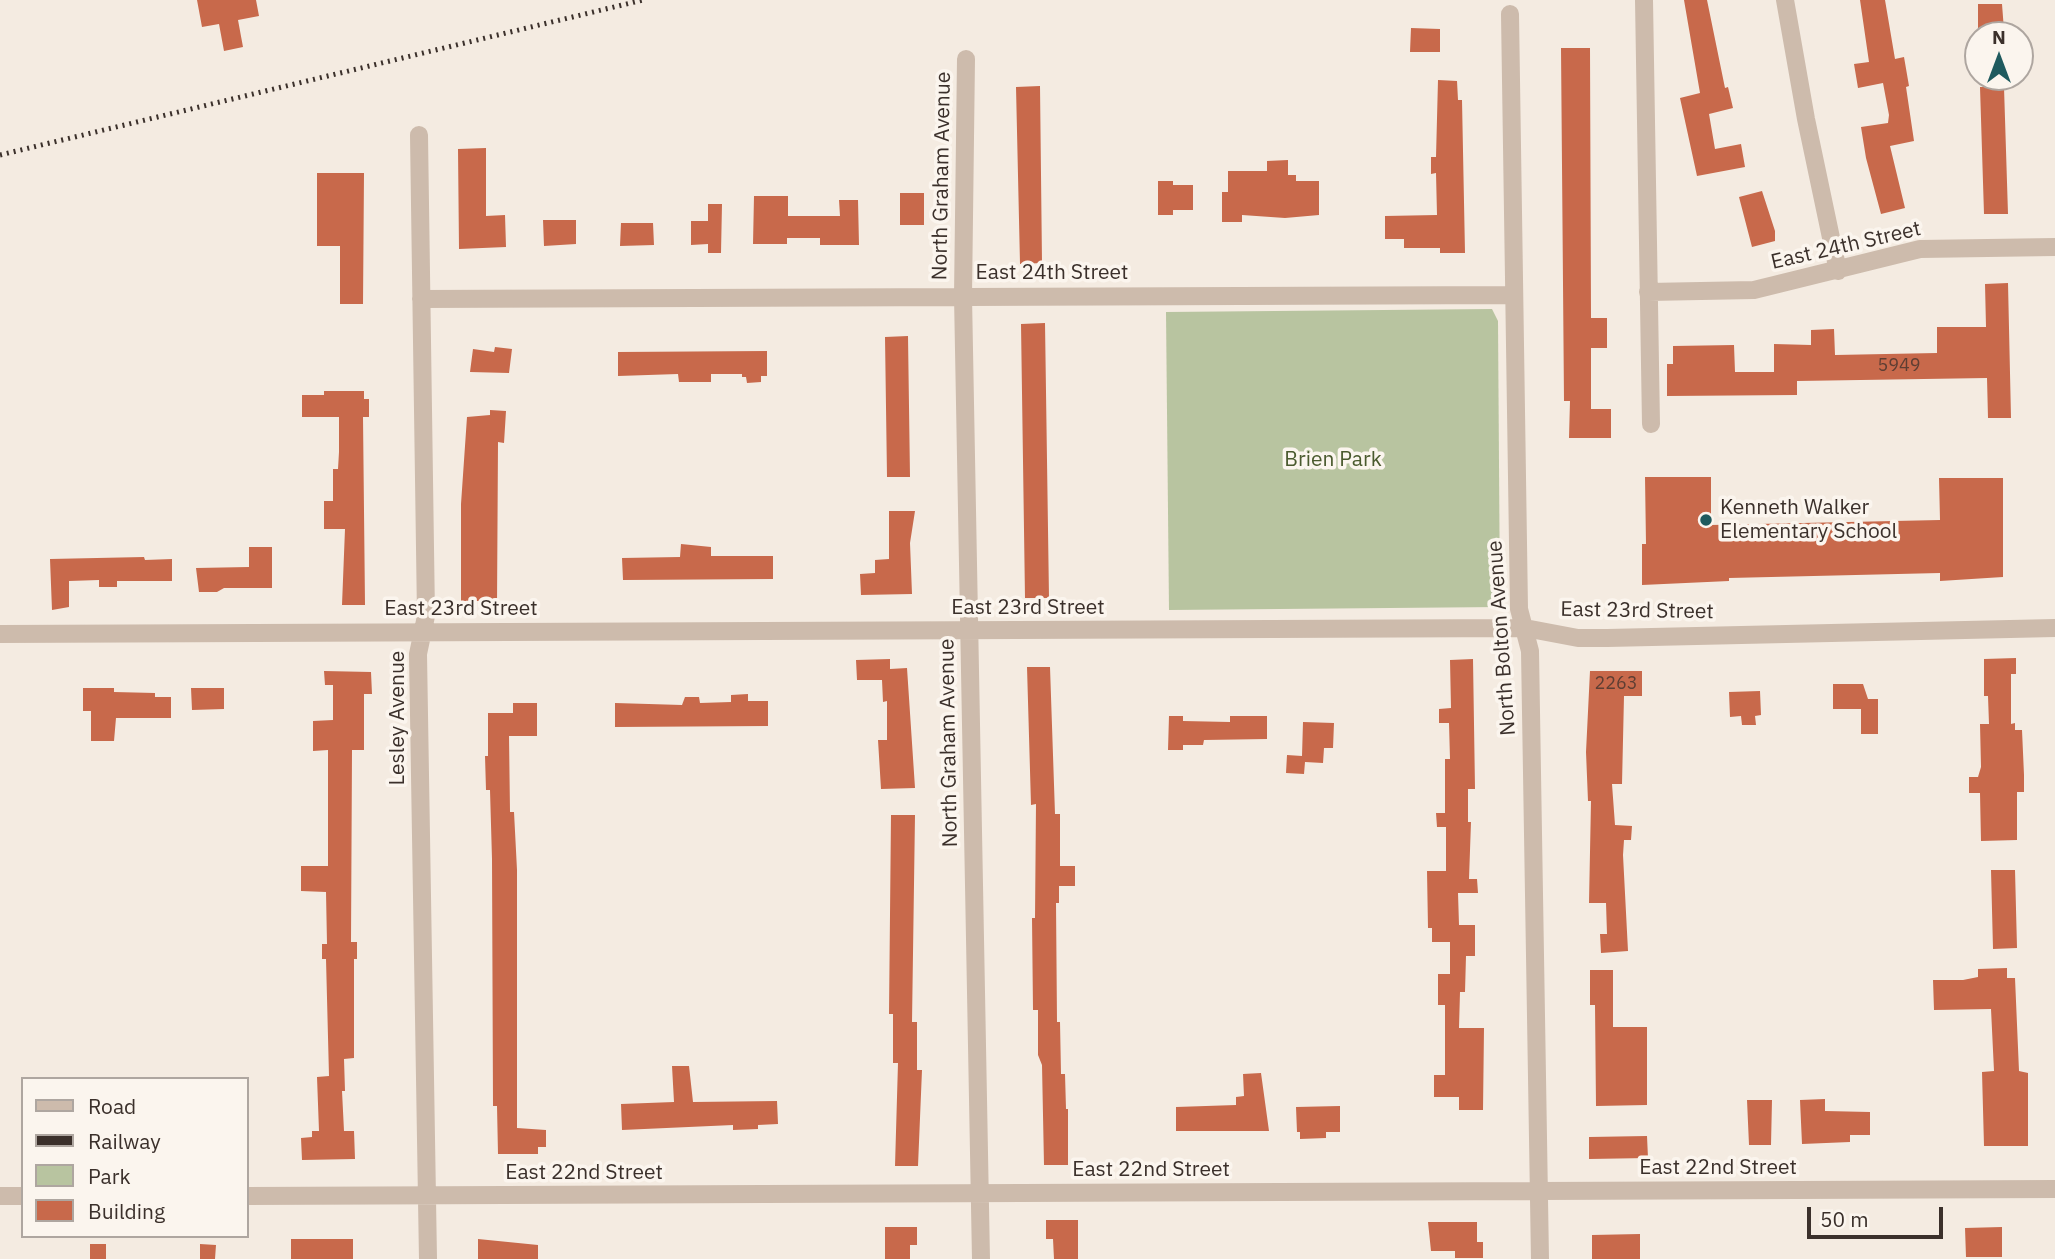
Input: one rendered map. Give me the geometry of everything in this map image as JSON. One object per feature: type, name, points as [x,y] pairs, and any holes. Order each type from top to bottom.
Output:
[{"type":"street","points":[[1644,0],[1651,424]]},
{"type":"street","points":[[1785,0],[1805,119],[1838,271]]},
{"type":"street","name":"North Bolton Avenue","points":[[1510,15],[1519,609],[1530,651],[1540,1259]]},
{"type":"street","name":"North Graham Avenue","points":[[966,59],[963,296],[981,1259]]},
{"type":"street","name":"Lesley Avenue","points":[[419,135],[426,616],[418,654],[428,1259]]},
{"type":"street","name":"East 24th Street","points":[[1648,292],[1754,290],[1920,250],[2055,247]]},
{"type":"street","name":"East 24th Street","points":[[421,299],[1514,295]]},
{"type":"street","name":"East 23rd Street","points":[[0,634],[1525,628],[1578,638],[1607,638],[2055,628]]},
{"type":"street","name":"East 22nd Street","points":[[248,1196],[2055,1189]]},
{"type":"street","points":[[0,1196],[21,1196]]},
{"type":"green space","name":"Brien Park","points":[[1492,309],[1498,321],[1500,607],[1169,610],[1166,312]]},
{"type":"building","points":[[197,0],[256,0],[259,16],[238,20],[243,47],[224,51],[219,24],[202,27]]},
{"type":"building","points":[[1684,0],[1707,0],[1725,88],[1728,87],[1733,108],[1709,114],[1715,149],[1741,144],[1745,167],[1697,176],[1680,98],[1700,93]]},
{"type":"building","points":[[1860,0],[1885,0],[1895,59],[1904,57],[1909,86],[1906,87],[1914,141],[1890,146],[1905,208],[1881,214],[1861,127],[1888,123],[1889,115],[1883,83],[1858,88],[1854,64],[1869,62]]},
{"type":"building","points":[[1978,4],[2002,4],[2003,21],[1978,21]]},
{"type":"building","points":[[1411,28],[1440,29],[1440,52],[1410,52]]},
{"type":"building","points":[[1561,48],[1590,48],[1591,318],[1607,318],[1607,348],[1591,348],[1591,409],[1611,409],[1611,438],[1569,438],[1570,401],[1564,401]]},
{"type":"building","points":[[1438,80],[1457,81],[1458,100],[1462,100],[1465,253],[1440,253],[1440,248],[1404,248],[1404,239],[1385,239],[1385,216],[1437,215],[1436,173],[1431,174],[1431,157],[1436,157]]},
{"type":"building","points":[[1040,86],[1042,263],[1020,264],[1016,87]]},
{"type":"building","points":[[1980,91],[2004,91],[2008,214],[1984,214]]},
{"type":"building","points":[[486,148],[486,216],[505,215],[506,247],[459,249],[458,149]]},
{"type":"building","points":[[1288,160],[1288,175],[1296,175],[1296,181],[1319,181],[1319,215],[1285,218],[1242,215],[1242,222],[1222,222],[1222,192],[1228,192],[1228,171],[1267,171],[1267,161]]},
{"type":"building","points":[[317,173],[364,173],[363,304],[340,304],[340,246],[317,246]]},
{"type":"building","points":[[1158,181],[1173,181],[1173,185],[1193,185],[1193,210],[1173,210],[1173,215],[1158,215]]},
{"type":"building","points":[[1762,191],[1775,231],[1775,241],[1752,247],[1739,197]]},
{"type":"building","points":[[900,193],[924,193],[924,225],[900,225]]},
{"type":"building","points":[[754,196],[788,196],[788,216],[840,216],[839,200],[858,200],[859,245],[820,245],[820,238],[787,238],[787,244],[753,244]]},
{"type":"building","points":[[708,204],[722,204],[721,253],[708,253],[708,244],[691,245],[691,221],[708,221]]},
{"type":"building","points":[[543,220],[576,220],[576,244],[544,246]]},
{"type":"building","points":[[621,223],[653,223],[654,245],[620,246]]},
{"type":"building","points":[[2008,283],[2011,418],[1988,418],[1987,378],[1797,381],[1797,395],[1667,396],[1667,364],[1673,364],[1673,346],[1734,345],[1735,372],[1774,372],[1774,344],[1811,345],[1811,330],[1834,329],[1835,355],[1937,353],[1937,327],[1986,327],[1985,284]]},
{"type":"building","points":[[1045,323],[1049,598],[1025,598],[1021,324]]},
{"type":"building","points":[[908,336],[910,477],[887,477],[885,337]]},
{"type":"building","points":[[495,347],[512,349],[509,373],[470,372],[473,349],[494,352]]},
{"type":"building","points":[[767,351],[767,376],[761,376],[761,382],[747,383],[742,374],[711,374],[711,382],[679,382],[678,374],[618,376],[618,352]]},
{"type":"building","points":[[324,391],[364,391],[364,399],[369,399],[369,417],[363,417],[365,605],[342,605],[345,529],[324,529],[324,501],[333,501],[333,469],[338,469],[339,417],[302,417],[302,395],[324,395]]},
{"type":"building","points":[[490,410],[506,411],[504,443],[498,442],[497,604],[479,604],[479,601],[461,601],[461,504],[467,417],[490,415]]},
{"type":"building","points":[[1645,477],[1711,477],[1711,525],[1940,520],[1939,478],[2003,478],[2003,577],[1940,581],[1940,573],[1729,578],[1729,581],[1642,585],[1642,544],[1646,544]]},
{"type":"building","points":[[889,511],[915,511],[910,543],[912,594],[861,595],[860,574],[875,573],[875,560],[889,559]]},
{"type":"building","points":[[681,544],[711,547],[711,556],[773,556],[773,579],[623,580],[622,558],[680,557]]},
{"type":"building","points":[[249,547],[272,547],[272,588],[224,588],[217,592],[199,592],[196,568],[249,567]]},
{"type":"building","points":[[144,557],[145,560],[172,559],[172,581],[117,581],[117,587],[99,587],[99,580],[69,581],[69,607],[52,610],[50,559]]},
{"type":"building","points":[[2016,658],[2016,674],[2011,674],[2011,724],[2015,723],[2015,730],[2022,730],[2024,775],[2024,792],[2017,792],[2017,840],[1981,841],[1980,793],[1969,793],[1969,777],[1978,777],[1981,767],[1980,724],[1989,724],[1988,696],[1984,696],[1984,659]]},
{"type":"building","points":[[890,659],[890,669],[907,668],[915,788],[881,789],[878,740],[887,740],[887,701],[883,702],[882,680],[857,680],[856,660]]},
{"type":"building","points":[[1473,659],[1475,789],[1468,789],[1468,822],[1471,822],[1469,879],[1477,879],[1478,893],[1458,893],[1459,925],[1475,925],[1475,956],[1466,956],[1465,992],[1460,992],[1459,1028],[1484,1028],[1483,1110],[1459,1110],[1459,1097],[1434,1097],[1434,1075],[1445,1075],[1445,1005],[1438,1005],[1438,974],[1450,974],[1450,942],[1432,942],[1432,928],[1428,928],[1427,871],[1446,871],[1446,827],[1437,827],[1436,813],[1445,813],[1445,759],[1450,759],[1449,723],[1439,723],[1439,709],[1451,708],[1450,660]]},
{"type":"building","points":[[1027,667],[1050,667],[1055,814],[1060,814],[1060,866],[1075,866],[1075,886],[1059,886],[1059,903],[1056,903],[1057,1022],[1060,1022],[1061,1074],[1065,1074],[1068,1109],[1068,1165],[1044,1165],[1042,1065],[1038,1055],[1038,1010],[1033,1010],[1032,918],[1035,918],[1036,804],[1031,805]]},
{"type":"building","points":[[324,671],[371,672],[372,694],[364,694],[364,750],[352,750],[351,942],[357,942],[357,959],[354,959],[354,1058],[344,1059],[345,1091],[342,1091],[344,1131],[354,1131],[355,1159],[302,1160],[301,1138],[312,1137],[312,1131],[319,1131],[317,1077],[329,1076],[326,959],[322,959],[322,944],[327,944],[326,892],[301,891],[301,866],[328,866],[328,750],[313,751],[313,721],[333,720],[333,685],[325,685]]},
{"type":"building","points":[[1590,671],[1642,671],[1642,696],[1624,696],[1622,784],[1612,784],[1615,825],[1632,826],[1631,840],[1624,840],[1623,855],[1628,951],[1601,953],[1600,934],[1607,934],[1606,903],[1589,903],[1591,801],[1588,801],[1586,752]]},
{"type":"building","points":[[1833,684],[1863,684],[1868,699],[1878,699],[1878,734],[1861,734],[1861,709],[1833,709]]},
{"type":"building","points":[[83,688],[114,688],[114,692],[155,693],[155,697],[171,697],[171,718],[116,718],[114,741],[91,741],[91,711],[83,711]]},
{"type":"building","points":[[191,688],[224,688],[224,709],[192,710]]},
{"type":"building","points":[[1760,691],[1761,715],[1755,716],[1756,725],[1742,725],[1741,716],[1730,717],[1729,692]]},
{"type":"building","points":[[748,694],[748,701],[768,701],[768,726],[615,727],[615,703],[682,705],[685,697],[699,697],[700,703],[731,702],[731,695]]},
{"type":"building","points":[[513,703],[537,703],[537,736],[509,736],[510,812],[514,812],[517,870],[517,1128],[546,1130],[546,1147],[538,1147],[538,1154],[498,1154],[497,1106],[493,1106],[492,859],[490,790],[486,790],[485,756],[488,756],[488,713],[513,713]]},
{"type":"building","points":[[1169,716],[1183,716],[1183,721],[1230,722],[1230,716],[1267,716],[1267,739],[1204,740],[1203,745],[1183,745],[1183,750],[1168,750]]},
{"type":"building","points":[[1303,722],[1334,723],[1333,748],[1324,748],[1323,763],[1305,762],[1304,774],[1286,773],[1287,755],[1302,756]]},
{"type":"building","points":[[891,815],[915,815],[912,1022],[917,1022],[917,1070],[922,1070],[918,1166],[895,1166],[898,1063],[893,1063],[893,1014],[889,1014]]},
{"type":"building","points":[[1991,870],[2015,870],[2017,948],[1993,949]]},
{"type":"building","points":[[2007,968],[2007,978],[2015,978],[2019,1071],[2028,1073],[2028,1146],[1984,1146],[1982,1072],[1994,1071],[1991,1009],[1934,1010],[1933,980],[1963,980],[1978,977],[1978,969]]},
{"type":"building","points":[[1590,970],[1613,970],[1613,1027],[1647,1027],[1647,1105],[1596,1106],[1595,1005],[1590,1005]]},
{"type":"building","points":[[672,1066],[689,1066],[693,1102],[777,1101],[778,1124],[758,1125],[758,1129],[733,1130],[733,1125],[622,1130],[621,1104],[674,1102]]},
{"type":"building","points":[[1261,1073],[1269,1131],[1176,1131],[1176,1107],[1236,1105],[1236,1097],[1244,1096],[1243,1074]]},
{"type":"building","points":[[1825,1099],[1825,1111],[1870,1112],[1870,1135],[1850,1135],[1850,1142],[1802,1144],[1800,1100]]},
{"type":"building","points":[[1747,1100],[1772,1100],[1771,1145],[1749,1145]]},
{"type":"building","points":[[1340,1106],[1340,1132],[1326,1132],[1326,1138],[1300,1139],[1300,1132],[1297,1132],[1296,1107]]},
{"type":"building","points":[[1647,1136],[1648,1158],[1589,1159],[1589,1137]]},
{"type":"building","points":[[1046,1220],[1078,1220],[1078,1259],[1054,1259],[1053,1239],[1046,1239]]},
{"type":"building","points":[[1428,1222],[1477,1222],[1477,1242],[1483,1242],[1483,1258],[1455,1258],[1455,1251],[1431,1251]]},
{"type":"building","points":[[885,1227],[917,1227],[917,1245],[910,1245],[910,1259],[885,1259]]},
{"type":"building","points":[[2002,1227],[2002,1257],[1966,1257],[1965,1228]]},
{"type":"building","points":[[1640,1234],[1640,1259],[1592,1259],[1592,1235]]},
{"type":"building","points":[[291,1239],[353,1239],[353,1259],[291,1259]]},
{"type":"building","points":[[478,1239],[538,1245],[538,1259],[478,1259]]},
{"type":"building","points":[[90,1244],[106,1244],[106,1259],[90,1259]]},
{"type":"building","points":[[200,1244],[216,1245],[215,1259],[200,1259]]},
{"type":"railway","points":[[0,155],[643,0]]},
{"type":"place","name":"Kenneth Walker Elementary School","points":[[1706,520]]}]
